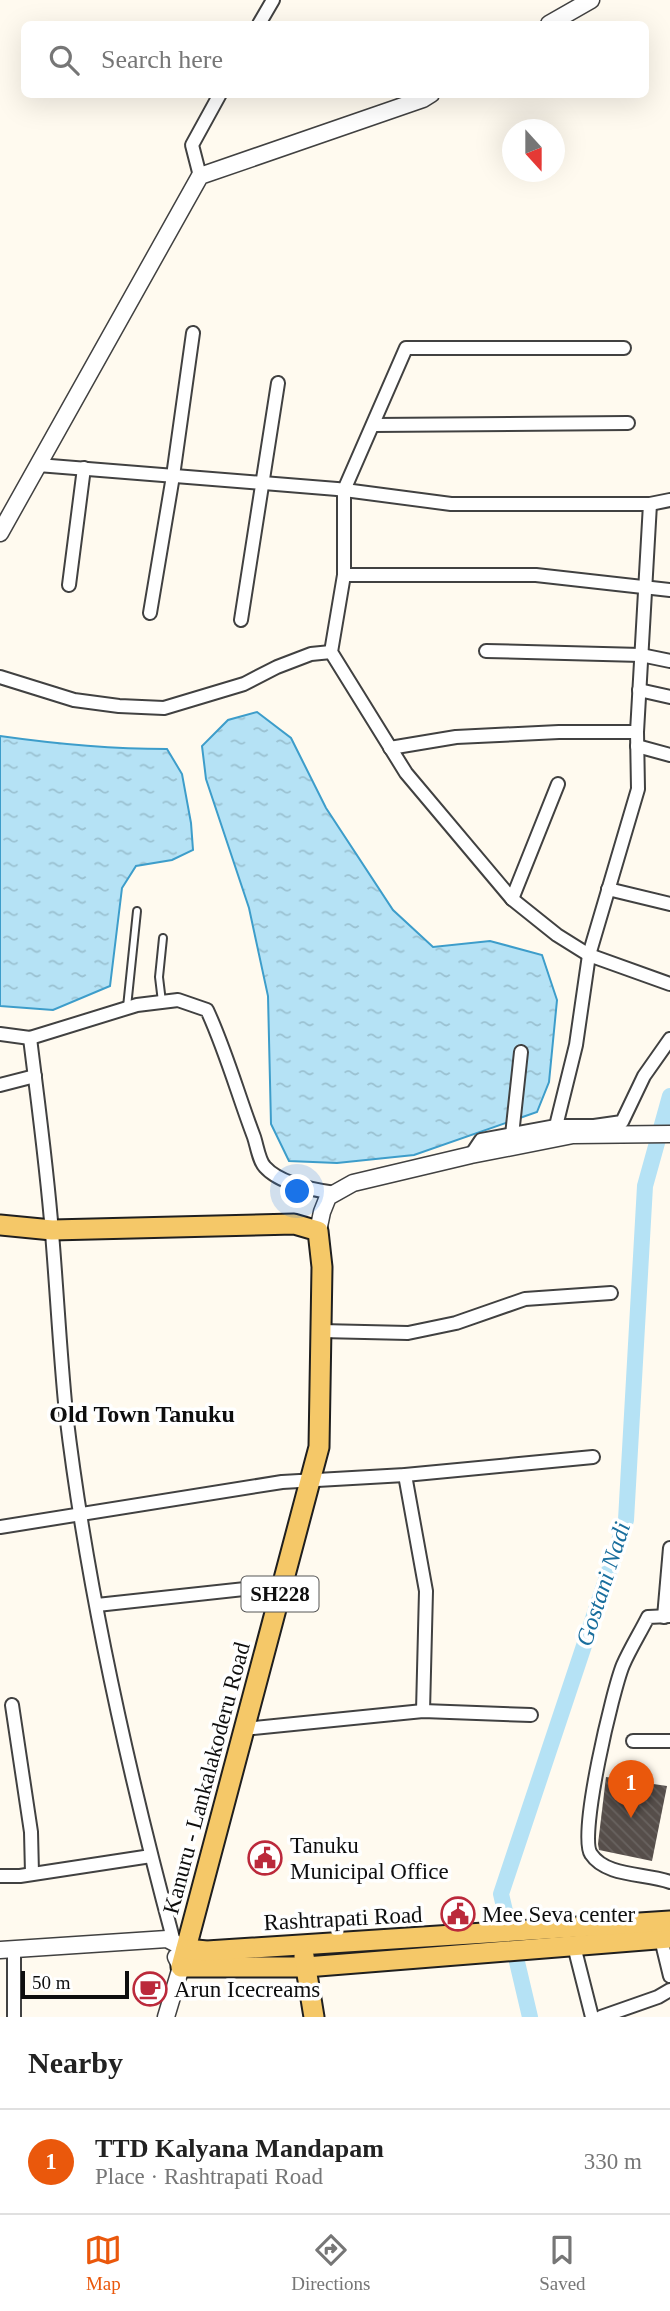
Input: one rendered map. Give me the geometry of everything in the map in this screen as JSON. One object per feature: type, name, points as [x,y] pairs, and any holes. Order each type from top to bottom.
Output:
[{"type":"main road","points":[[0,1225],[52,1230],[294,1224],[318,1231]]},
{"type":"main road","name":"Kanuru - Lankalakoderu Road","points":[[177,1949],[244,1729],[319,1447],[322,1249],[318,1231]]},
{"type":"main road","name":"Rashtrapati Road","points":[[177,1949],[207,1951],[302,1945],[564,1941],[670,1921]]},
{"type":"main road","name":"Rashtrapati Road","points":[[594,1936],[665,1939]]},
{"type":"main road","name":"Rashtrapati Road","points":[[177,1949],[306,1967],[479,1944]]},
{"type":"main road","points":[[302,1945],[306,1967]]},
{"type":"main road","name":"Rashtrapati Road","points":[[306,1967],[314,2017]]},
{"type":"street","points":[[262,21],[273,0]]},
{"type":"street","points":[[554,21],[591,0]]},
{"type":"street","points":[[200,176],[192,145],[218,98]]},
{"type":"street","points":[[0,533],[200,176],[425,98]]},
{"type":"street","points":[[150,613],[173,475],[192,333]]},
{"type":"street","points":[[624,348],[406,348],[344,490],[344,575],[331,652],[407,773],[512,899],[557,936],[589,955],[670,984]]},
{"type":"street","points":[[241,620],[278,383]]},
{"type":"street","points":[[373,425],[628,423]]},
{"type":"street","points":[[38,465],[344,490],[451,504],[650,504],[670,500]]},
{"type":"street","points":[[69,585],[84,468]]},
{"type":"street","points":[[556,1126],[576,1045],[589,955],[638,789],[637,732],[650,504]]},
{"type":"street","points":[[344,575],[536,575],[670,590]]},
{"type":"street","points":[[486,651],[641,655],[670,661]]},
{"type":"street","points":[[0,677],[74,699],[120,706],[164,708],[244,684],[277,667],[312,654],[331,652]]},
{"type":"street","points":[[639,690],[670,697]]},
{"type":"street","points":[[390,748],[456,737],[559,732],[637,732]]},
{"type":"street","points":[[637,746],[670,755]]},
{"type":"street","points":[[512,899],[558,784]]},
{"type":"street","points":[[608,889],[670,904]]},
{"type":"street","points":[[0,1034],[30,1038],[127,1009],[178,1000],[207,1010],[225,1051],[264,1167],[308,1189],[335,1193]]},
{"type":"street","points":[[30,1038],[52,1230],[66,1412],[80,1515],[142,1824],[177,1949],[166,2017]]},
{"type":"street","points":[[471,1155],[481,1140],[556,1126],[594,1126],[622,1122],[644,1076],[670,1039]]},
{"type":"street","points":[[512,1135],[521,1052]]},
{"type":"street","points":[[0,1085],[34,1076]]},
{"type":"street","points":[[318,1231],[328,1197],[353,1183],[471,1155],[573,1135],[670,1134]]},
{"type":"street","points":[[321,1331],[408,1333],[456,1323],[525,1299],[611,1293]]},
{"type":"street","points":[[0,1527],[282,1482],[405,1475],[593,1457]]},
{"type":"street","points":[[405,1475],[426,1591],[423,1711]]},
{"type":"street","points":[[670,1548],[667,1616],[648,1617],[622,1666],[598,1763],[587,1830],[587,1845],[591,1855],[606,1867],[670,1882]]},
{"type":"street","points":[[97,1605],[282,1585]]},
{"type":"street","points":[[12,1705],[31,1832],[32,1873]]},
{"type":"street","points":[[244,1729],[423,1711],[531,1714]]},
{"type":"street","points":[[633,1741],[670,1741]]},
{"type":"street","points":[[0,1876],[20,1876],[151,1856]]},
{"type":"street","points":[[665,1939],[670,1976]]},
{"type":"street","points":[[564,1941],[592,2017]]},
{"type":"street","points":[[14,2017],[7,1950],[177,1949]]},
{"type":"street","points":[[601,2017],[658,1997],[670,1990]]},
{"type":"lane","points":[[127,1009],[137,911]]},
{"type":"lane","points":[[162,1002],[159,977],[163,938]]},
{"type":"water","points":[[257,712],[291,738],[326,808],[393,910],[433,947],[490,941],[542,955],[557,1000],[549,1082],[537,1112],[414,1155],[337,1163],[289,1161],[271,1124],[268,996],[249,908],[206,779],[202,746],[228,720]]},
{"type":"water","points":[[0,736],[83,746],[167,749],[182,774],[193,850],[172,860],[136,866],[122,888],[110,986],[53,1010],[0,1006]]},
{"type":"building","points":[[606,1777],[667,1786],[652,1861],[599,1850]]},
{"type":"waterway","name":"Gostani Nadi","points":[[530,2017],[501,1894],[626,1520],[645,1186],[670,1096]]},
{"type":"place","name":"TTD Kalyana Mandapam","points":[[631,1818]]},
{"type":"place","name":"Tanuku Municipal Office","points":[[265,1858]]},
{"type":"place","name":"Mee Seva center","points":[[458,1914]]},
{"type":"place","name":"Arun Icecreams","points":[[150,1989]]},
{"type":"district","name":"Old Town Tanuku","points":[[142,1414]]}]
